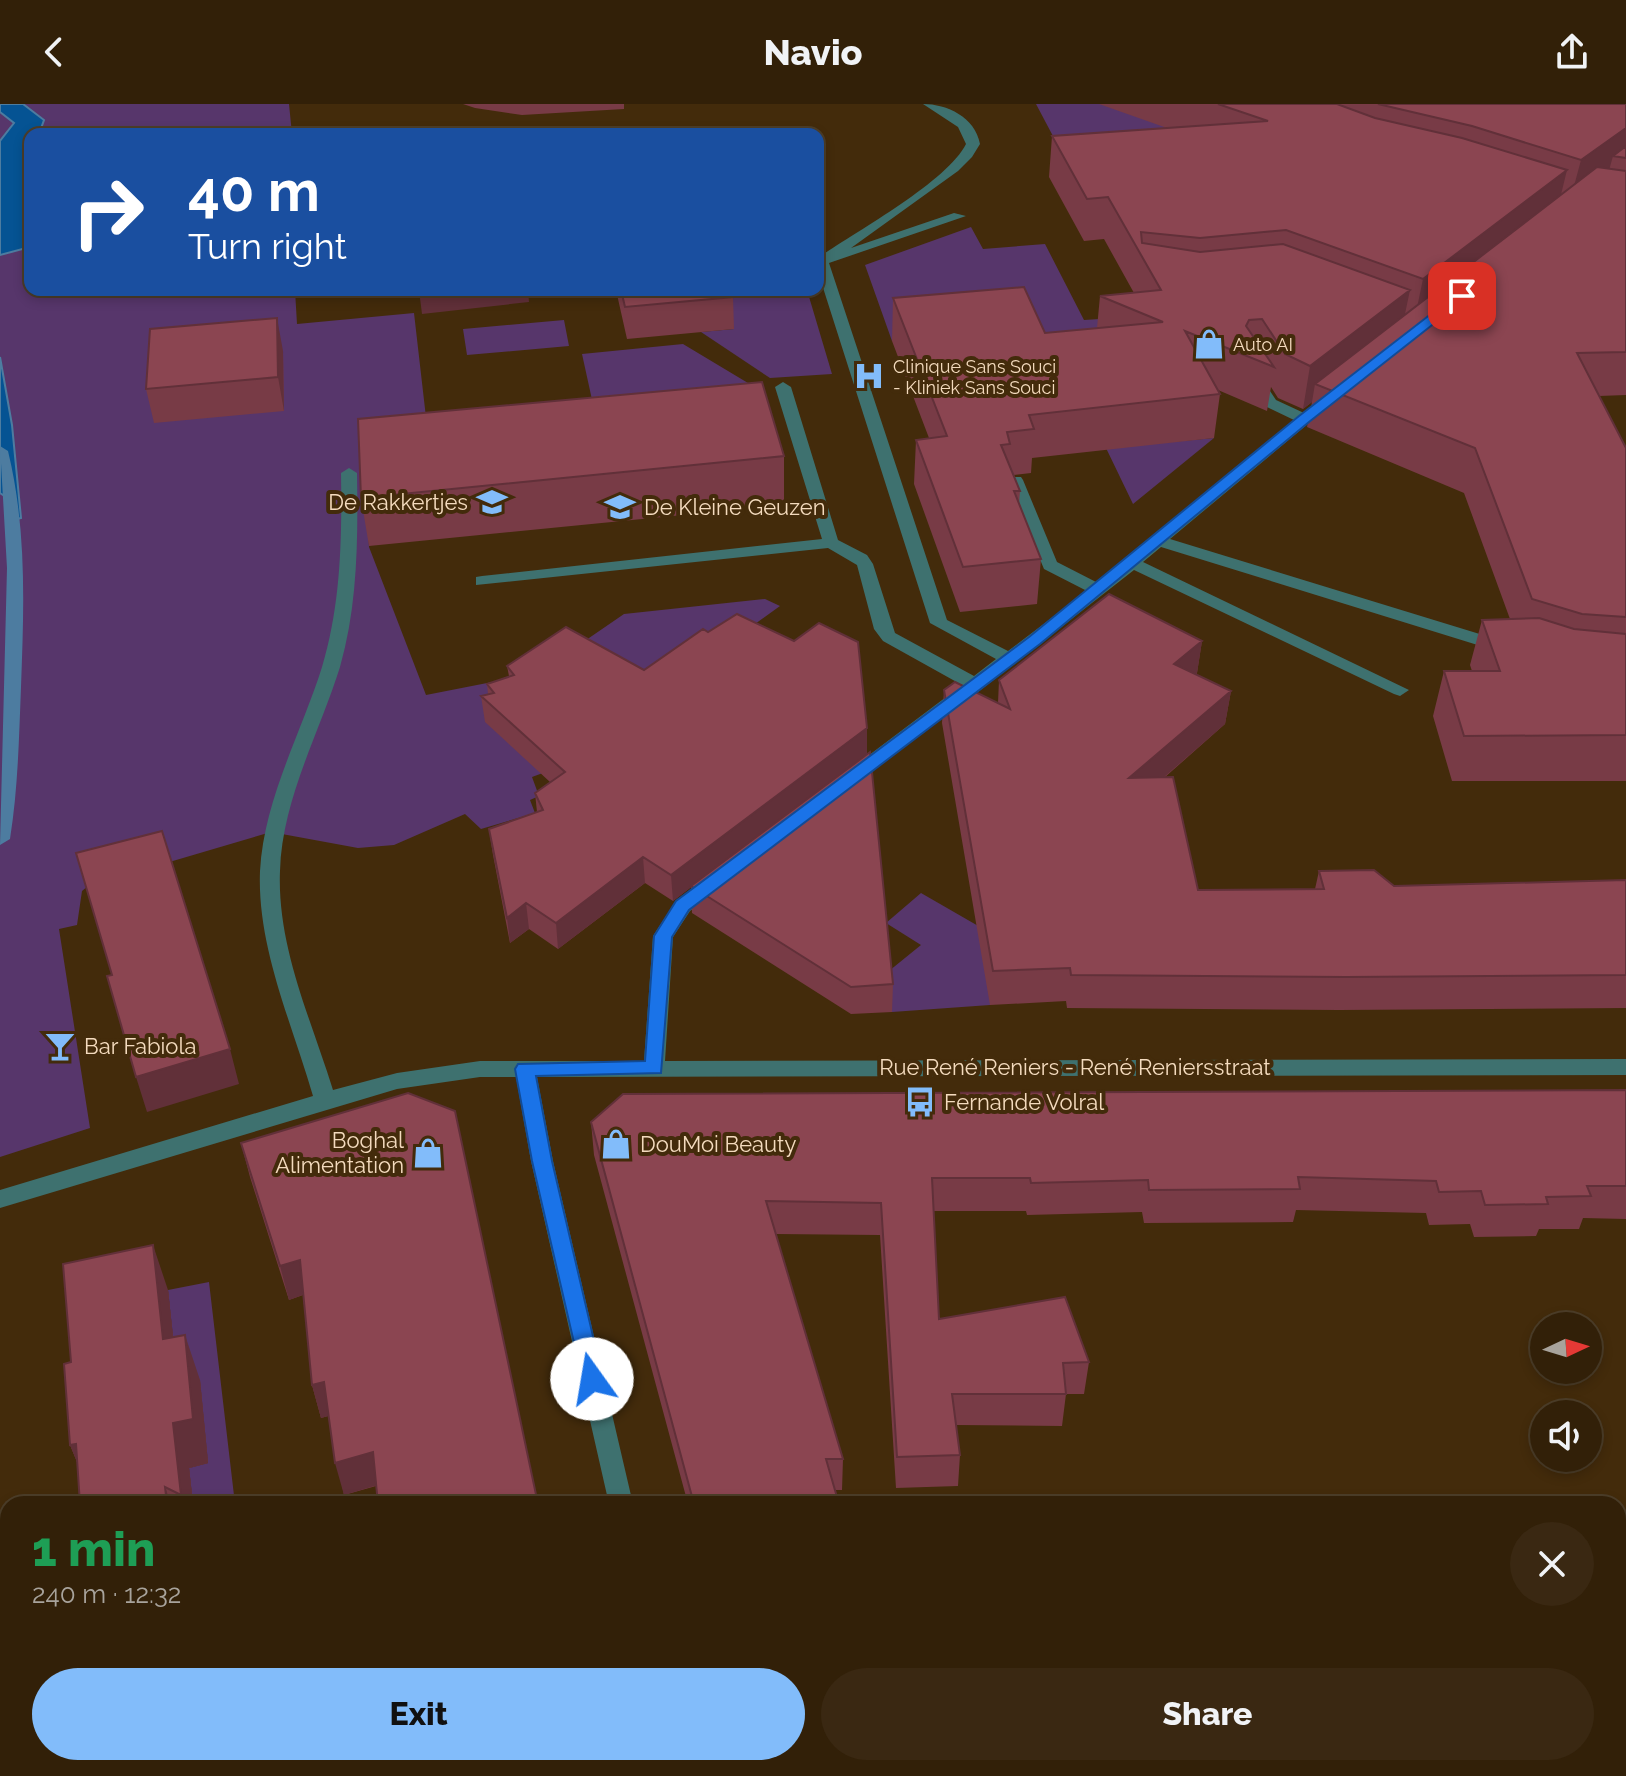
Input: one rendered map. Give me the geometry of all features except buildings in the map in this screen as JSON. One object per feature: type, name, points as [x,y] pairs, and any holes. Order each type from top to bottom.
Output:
[{"type":"street","points":[[824,260],[855,236],[953,172],[971,154],[974,143],[969,131],[956,119],[929,104]]},
{"type":"street","points":[[824,261],[959,216]]},
{"type":"street","points":[[824,268],[939,623],[1010,659]]},
{"type":"street","points":[[1250,368],[1270,403],[1304,419]]},
{"type":"street","points":[[783,387],[831,543]]},
{"type":"street","points":[[836,790],[1099,590],[1342,389]]},
{"type":"street","points":[[325,1100],[277,940],[270,884],[280,810],[295,759],[332,664],[351,563],[349,473]]},
{"type":"street","points":[[1015,480],[1050,565],[1099,590]]},
{"type":"street","points":[[1159,541],[1522,653]]},
{"type":"street","points":[[482,581],[831,543],[861,559],[883,629],[889,637],[976,685]]},
{"type":"street","points":[[1133,563],[1400,690]]},
{"type":"street","points":[[654,1068],[663,936],[683,906],[721,877]]},
{"type":"street","name":"Rue René Reniers - René Reniersstraat","points":[[0,1199],[325,1100],[436,1073],[654,1068],[1626,1067]]},
{"type":"street","points":[[525,1069],[542,1161],[619,1496]]},
{"type":"shaded area","points":[[0,104],[289,104],[291,128],[24,128],[24,296],[295,296],[297,324],[414,313],[431,461],[366,468],[369,547],[426,695],[538,673],[624,614],[765,599],[780,606],[551,770],[532,777],[539,796],[530,800],[535,813],[481,829],[465,814],[394,845],[358,848],[271,832],[88,886],[82,891],[77,925],[59,929],[90,1128],[0,1157]]},
{"type":"shaded area","points":[[1036,104],[1149,104],[1203,168],[1081,189]]},
{"type":"shaded area","points":[[971,227],[983,249],[1045,244],[1084,320],[1115,318],[1104,296],[1134,293],[1156,333],[892,341],[865,265]]},
{"type":"shaded area","points":[[725,296],[809,296],[832,374],[770,378],[701,332],[734,329]]},
{"type":"shaded area","points":[[564,320],[569,346],[467,355],[463,329]]},
{"type":"shaded area","points":[[683,344],[748,383],[596,418],[582,354]]},
{"type":"shaded area","points":[[1214,438],[1133,504],[1106,448]]},
{"type":"shaded area","points":[[921,893],[1013,946],[990,1005],[892,1012],[889,975],[884,975],[921,945],[886,923]]},
{"type":"shaded area","points":[[209,1282],[234,1496],[192,1496],[189,1468],[208,1463],[200,1381],[178,1384],[168,1290]]},
{"type":"water","points":[[0,104],[23,104],[44,120],[41,128],[24,128],[24,249],[0,255],[0,141],[14,123],[0,112]]},
{"type":"water","points":[[0,357],[12,425],[21,518],[6,522],[6,497],[0,493]]},
{"type":"waterway","points":[[0,451],[12,509],[15,568],[9,764],[0,839]]},
{"type":"place","name":"Auto AI","points":[[1209,344]]},
{"type":"place","name":"Clinique Sans Souci - Kliniek Sans Souci","points":[[869,376]]},
{"type":"place","name":"De Rakkertjes","points":[[492,502]]},
{"type":"place","name":"De Kleine Geuzen","points":[[620,507]]},
{"type":"place","name":"Bar Fabiola","points":[[60,1046]]},
{"type":"place","name":"Fernande Volral","points":[[920,1102]]},
{"type":"place","name":"DouMoi Beauty","points":[[616,1144]]},
{"type":"place","name":"Boghal Alimentation","points":[[428,1153]]},
{"type":"route","points":[[592,1379],[542,1161],[525,1069],[654,1068],[663,936],[683,906],[1034,641],[1133,563],[1304,419],[1462,296]]}]
